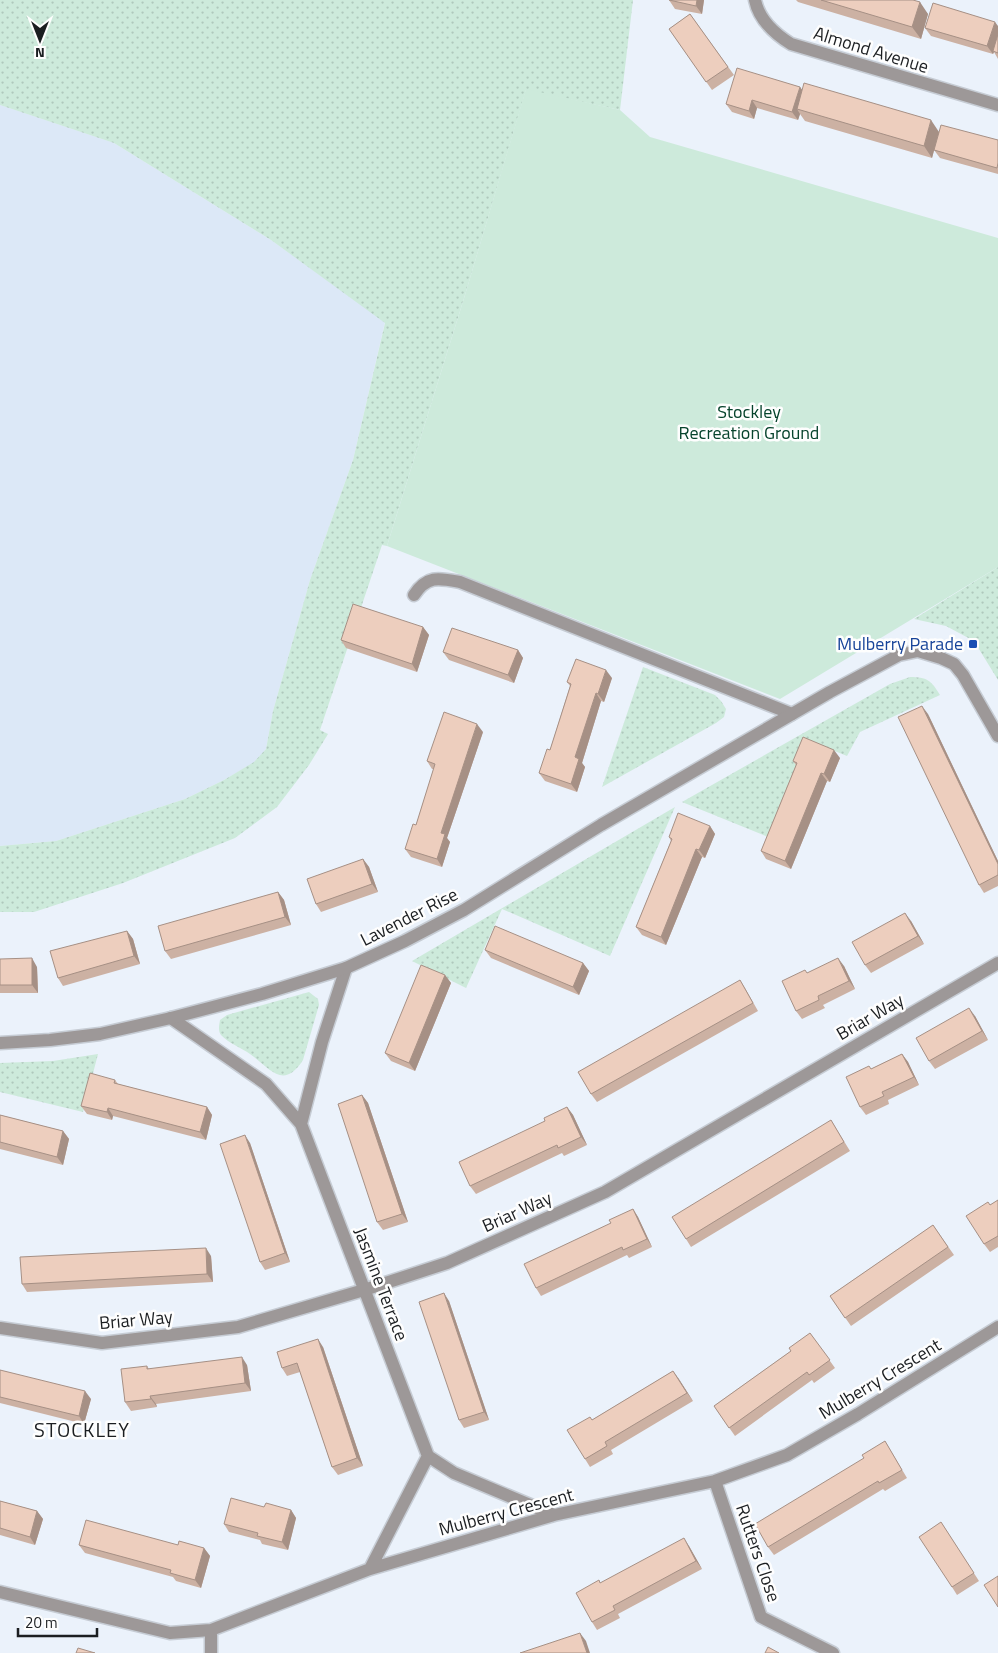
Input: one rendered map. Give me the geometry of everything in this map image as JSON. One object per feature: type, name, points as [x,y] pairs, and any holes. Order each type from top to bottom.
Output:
[{"type":"street","name":"Almond Avenue","points":[[755,0],[764,20],[776,34],[791,44],[998,106]]},
{"type":"street","points":[[414,595],[424,583],[436,578],[460,582],[792,714]]},
{"type":"street","name":"Lavender Rise","points":[[0,1043],[100,1034],[262,994],[346,968],[464,910],[594,829],[792,714],[888,659],[909,652],[918,651],[932,654],[954,664],[963,675],[998,736]]},
{"type":"street","name":"Briar Way","points":[[0,1328],[102,1343],[238,1327],[364,1290],[447,1263],[605,1192],[998,963]]},
{"type":"street","points":[[301,1124],[322,1042],[346,968]]},
{"type":"street","name":"Jasmine Terrace","points":[[171,1018],[266,1084],[301,1124],[428,1456]]},
{"type":"street","name":"Mulberry Crescent","points":[[0,1592],[170,1633],[211,1630],[370,1569],[554,1515],[715,1481],[787,1455],[858,1414],[998,1327]]},
{"type":"street","points":[[370,1569],[428,1456],[454,1473],[554,1515]]},
{"type":"street","name":"Rutters Close","points":[[715,1481],[761,1617],[833,1653]]},
{"type":"street","points":[[211,1630],[211,1653]]},
{"type":"shaded area","points":[[0,105],[114,143],[271,240],[385,322],[353,460],[310,580],[273,711],[266,749],[255,762],[185,799],[56,841],[0,846]]},
{"type":"green space","points":[[0,0],[633,0],[620,110],[526,90],[387,546],[382,545],[320,730],[328,734],[309,765],[277,807],[235,838],[123,883],[34,912],[0,912],[0,846],[56,841],[185,799],[224,780],[254,762],[266,749],[273,711],[310,580],[353,460],[385,323],[271,240],[114,143],[0,105]]},
{"type":"green space","name":"Stockley Recreation Ground","points":[[526,89],[620,110],[650,137],[998,238],[998,567],[780,699],[387,546],[465,295]]},
{"type":"green space","points":[[998,567],[998,680],[974,641],[946,626],[914,619]]},
{"type":"green space","points":[[643,667],[715,695],[726,709],[724,717],[602,787]]},
{"type":"green space","points":[[910,677],[928,680],[940,695],[860,732],[847,756],[810,741],[768,837],[682,802],[890,684]]},
{"type":"green space","points":[[675,807],[610,956],[502,909],[466,988],[412,961]]},
{"type":"green space","points":[[309,992],[318,999],[319,1005],[303,1060],[289,1074],[276,1074],[250,1054],[224,1038],[220,1033],[220,1020],[227,1015]]},
{"type":"green space","points":[[98,1054],[83,1112],[0,1092],[0,1063],[53,1061]]},
{"type":"building","points":[[669,0],[697,0],[696,6]]},
{"type":"building","points":[[821,0],[913,0],[920,2],[912,27]]},
{"type":"building","points":[[933,3],[995,22],[987,46],[925,28]]},
{"type":"building","points":[[690,14],[728,67],[706,82],[669,29]]},
{"type":"building","points":[[998,34],[998,53],[993,51]]},
{"type":"building","points":[[737,68],[800,87],[792,112],[752,100],[749,111],[726,104]]},
{"type":"building","points":[[804,83],[931,120],[924,146],[797,109]]},
{"type":"building","points":[[941,125],[998,140],[997,168],[934,150]]},
{"type":"building","points":[[353,604],[423,627],[412,664],[341,640]]},
{"type":"building","points":[[452,628],[518,650],[508,675],[443,652]]},
{"type":"building","points":[[576,659],[606,670],[598,694],[596,693],[575,757],[579,759],[571,784],[539,773],[547,749],[550,750],[571,684],[567,682]]},
{"type":"building","points":[[922,706],[998,864],[998,875],[979,885],[898,717]]},
{"type":"building","points":[[444,712],[477,724],[441,833],[445,834],[437,859],[405,849],[413,824],[416,825],[435,764],[427,761]]},
{"type":"building","points":[[803,737],[834,750],[824,774],[821,773],[785,861],[761,851],[797,763],[793,761]]},
{"type":"building","points":[[678,813],[710,826],[699,850],[696,849],[661,937],[636,927],[672,839],[669,837]]},
{"type":"building","points":[[363,859],[372,884],[316,904],[307,879]]},
{"type":"building","points":[[278,892],[285,917],[165,951],[158,926]]},
{"type":"building","points":[[905,913],[918,936],[865,965],[852,942]]},
{"type":"building","points":[[495,926],[583,963],[573,987],[485,950]]},
{"type":"building","points":[[127,931],[134,956],[58,978],[50,951]]},
{"type":"building","points":[[32,958],[32,985],[0,985],[0,959]]},
{"type":"building","points":[[838,958],[849,981],[818,996],[819,1000],[796,1011],[782,981],[805,970],[807,973]]},
{"type":"building","points":[[421,965],[445,975],[409,1063],[385,1053]]},
{"type":"building","points":[[740,980],[753,1003],[591,1094],[578,1072]]},
{"type":"building","points":[[969,1008],[982,1031],[929,1061],[916,1038]]},
{"type":"building","points":[[902,1054],[914,1077],[882,1092],[884,1096],[860,1107],[846,1077],[869,1066],[871,1069]]},
{"type":"building","points":[[90,1073],[115,1080],[114,1083],[207,1107],[200,1132],[108,1108],[107,1112],[81,1106]]},
{"type":"building","points":[[362,1095],[402,1214],[377,1222],[338,1104]]},
{"type":"building","points":[[567,1107],[581,1137],[558,1148],[557,1145],[470,1186],[459,1162],[545,1121],[544,1118]]},
{"type":"building","points":[[0,1115],[63,1131],[57,1157],[0,1142]]},
{"type":"building","points":[[831,1120],[844,1142],[686,1239],[672,1217]]},
{"type":"building","points":[[245,1135],[285,1253],[260,1262],[220,1144]]},
{"type":"building","points":[[998,1200],[998,1236],[984,1244],[966,1216],[988,1202],[990,1205]]},
{"type":"building","points":[[633,1209],[647,1239],[623,1250],[622,1247],[536,1288],[524,1264],[611,1223],[609,1220]]},
{"type":"building","points":[[933,1225],[948,1247],[845,1318],[830,1296]]},
{"type":"building","points":[[206,1248],[207,1274],[22,1284],[20,1257]]},
{"type":"building","points":[[444,1293],[484,1412],[459,1420],[419,1302]]},
{"type":"building","points":[[810,1333],[830,1360],[809,1375],[807,1372],[729,1428],[714,1406],[791,1351],[789,1348]]},
{"type":"building","points":[[318,1339],[357,1458],[332,1467],[297,1363],[282,1368],[277,1352]]},
{"type":"building","points":[[242,1357],[245,1383],[150,1396],[151,1399],[125,1402],[121,1369],[147,1366],[147,1369]]},
{"type":"building","points":[[0,1370],[85,1391],[79,1416],[0,1397]]},
{"type":"building","points":[[673,1371],[687,1393],[605,1442],[607,1446],[585,1459],[567,1430],[590,1417],[592,1420]]},
{"type":"building","points":[[885,1441],[902,1470],[879,1483],[878,1481],[768,1547],[755,1524],[864,1458],[862,1455]]},
{"type":"building","points":[[231,1498],[264,1507],[266,1503],[291,1510],[282,1542],[257,1536],[258,1533],[224,1524]]},
{"type":"building","points":[[0,1501],[37,1511],[30,1537],[0,1528]]},
{"type":"building","points":[[86,1520],[178,1545],[179,1541],[204,1548],[195,1580],[170,1573],[171,1570],[79,1545]]},
{"type":"building","points":[[941,1522],[974,1573],[952,1587],[919,1537]]},
{"type":"building","points":[[684,1538],[696,1561],[613,1606],[615,1610],[592,1622],[576,1593],[599,1580],[600,1583]]},
{"type":"building","points":[[998,1576],[998,1607],[984,1585]]},
{"type":"building","points":[[580,1633],[587,1653],[520,1653]]},
{"type":"building","points":[[768,1647],[779,1653],[765,1653]]},
{"type":"building","points":[[78,1648],[95,1653],[76,1653]]},
{"type":"place","name":"Mulberry Parade","points":[[973,644]]},
{"type":"district","name":"STOCKLEY","points":[[82,1430]]}]
